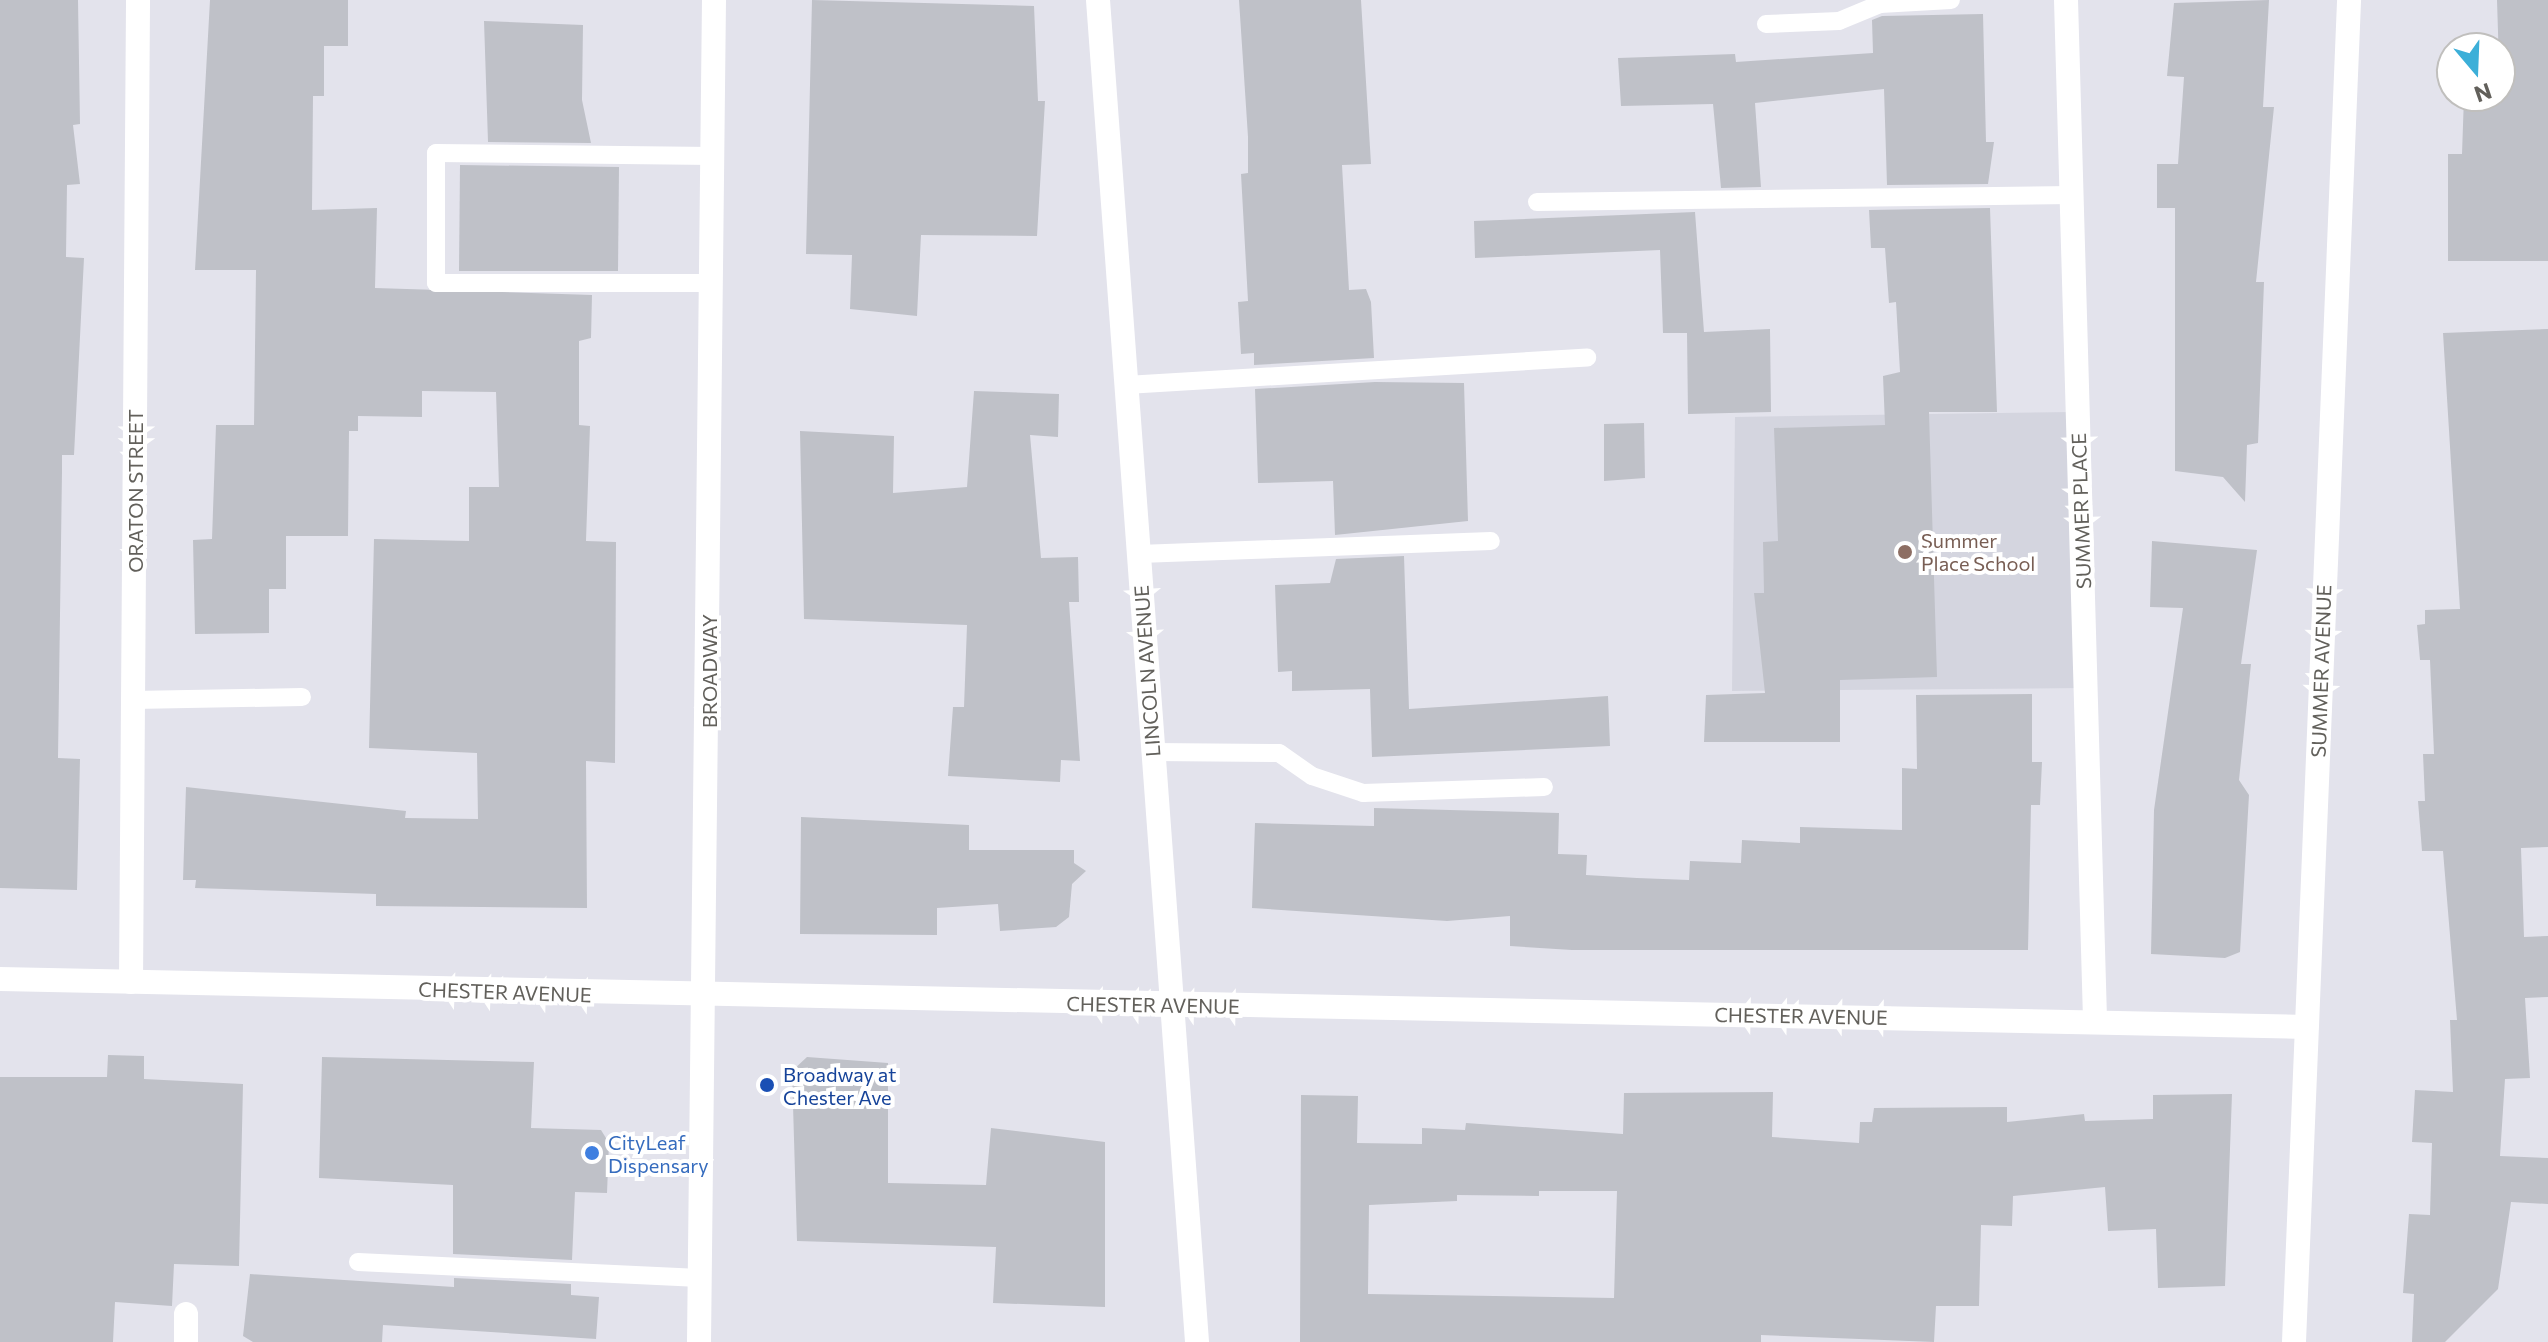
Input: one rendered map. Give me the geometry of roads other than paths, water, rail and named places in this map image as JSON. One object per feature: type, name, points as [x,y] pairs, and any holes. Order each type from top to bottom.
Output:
[{"type":"street","name":"ORATON STREET","points":[[131,982],[138,0]]},
{"type":"street","name":"BROADWAY","points":[[699,1342],[706,999],[714,0]]},
{"type":"street","name":"LINCOLN AVENUE","points":[[1098,0],[1197,1342]]},
{"type":"street","name":"SUMMER PLACE","points":[[2066,0],[2095,1021]]},
{"type":"street","name":"SUMMER AVENUE","points":[[2294,1342],[2349,0]]},
{"type":"street","name":"CHESTER AVENUE","points":[[0,979],[706,999],[2307,1027]]},
{"type":"street","points":[[186,1314],[186,1342]]},
{"type":"lane","points":[[1766,24],[1839,21],[1880,4],[1951,0]]},
{"type":"lane","points":[[712,283],[436,283],[436,153],[713,156]]},
{"type":"lane","points":[[1537,202],[2072,195]]},
{"type":"lane","points":[[1126,385],[1587,358]]},
{"type":"lane","points":[[1139,554],[1491,541]]},
{"type":"lane","points":[[133,700],[302,697]]},
{"type":"lane","points":[[1153,752],[1279,753],[1312,776],[1363,793],[1544,787]]},
{"type":"lane","points":[[358,1262],[700,1278]]},
{"type":"place","name":"Summer Place School","points":[[1905,552]]},
{"type":"place","name":"Broadway at Chester Ave","points":[[767,1085]]},
{"type":"place","name":"CityLeaf Dispensary","points":[[592,1153]]}]
